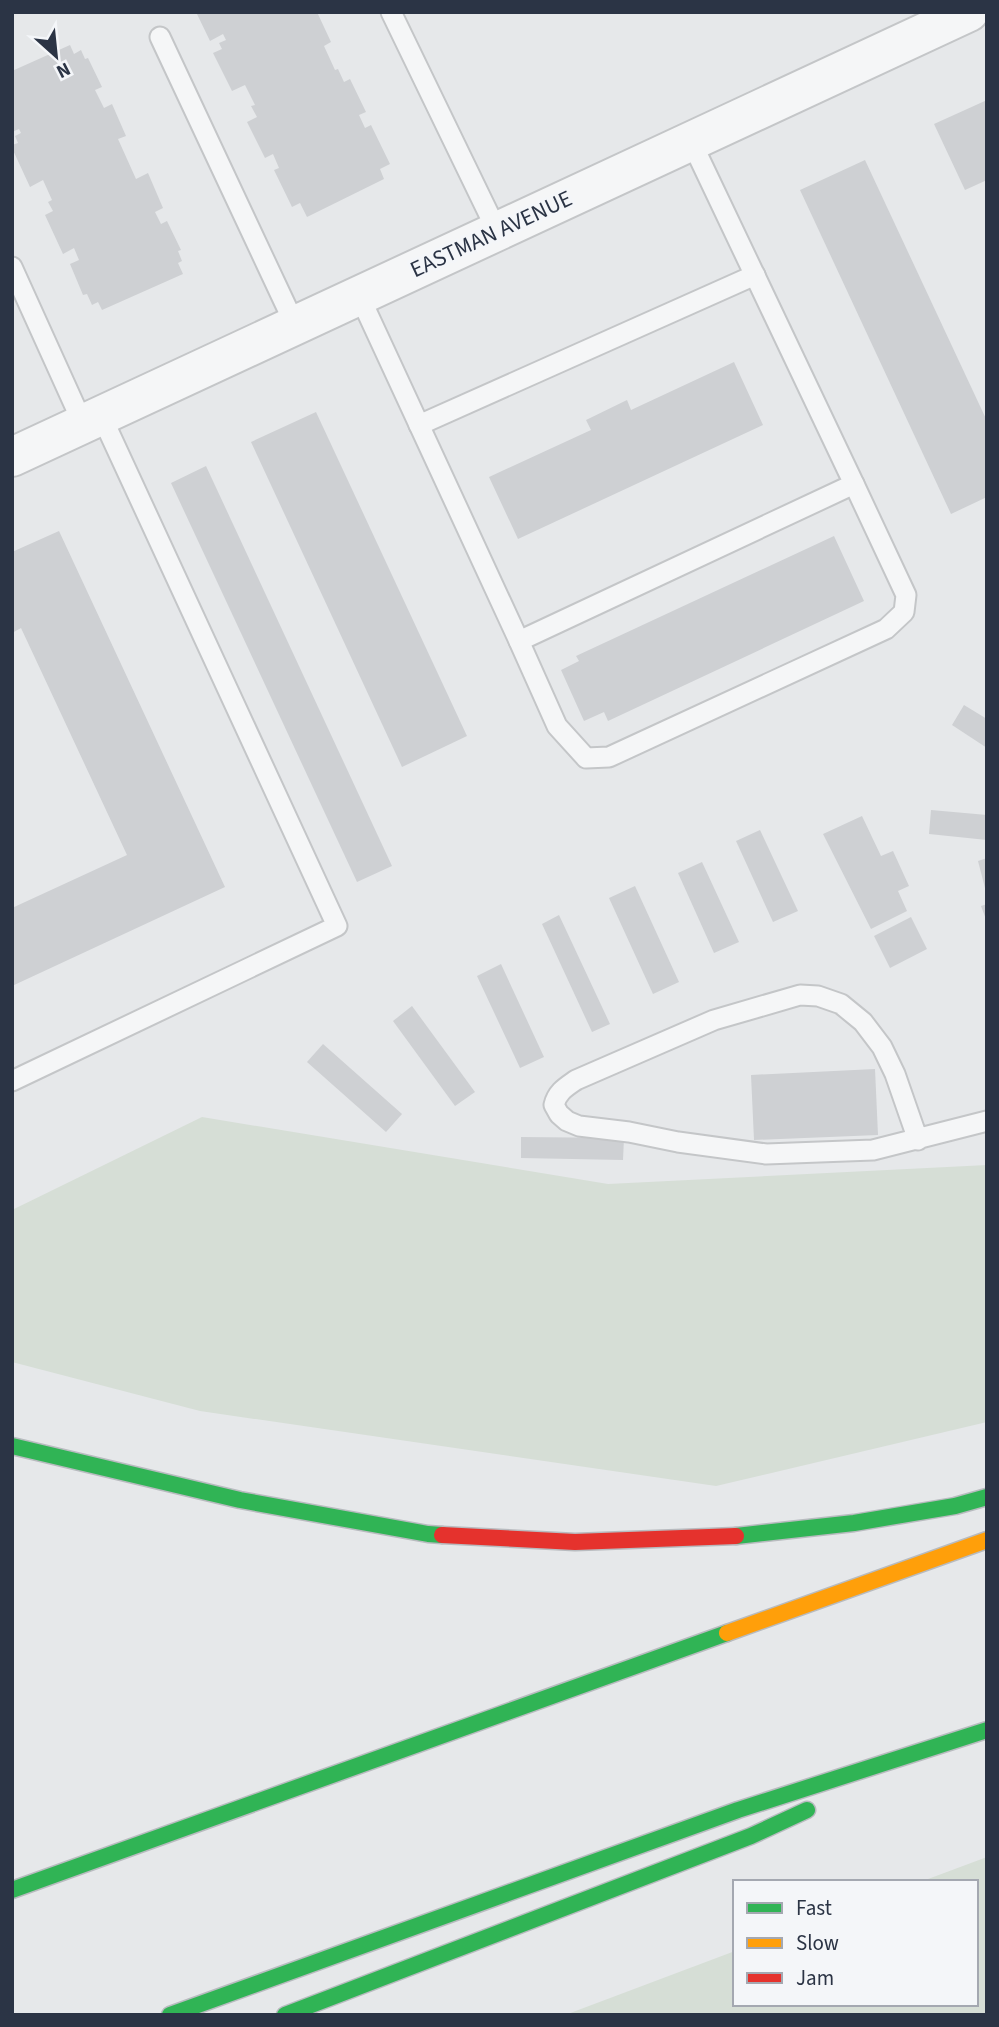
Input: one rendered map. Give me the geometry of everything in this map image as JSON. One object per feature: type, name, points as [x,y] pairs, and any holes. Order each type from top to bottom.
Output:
[{"type":"highway","points":[[12,1446],[240,1500],[428,1534],[549,1541],[753,1535],[854,1523],[955,1506],[987,1497]]},
{"type":"highway","points":[[12,1890],[987,1540]]},
{"type":"highway","points":[[170,2015],[738,1810],[987,1730]]},
{"type":"highway","points":[[850,1790],[948,1744]]},
{"type":"highway","points":[[285,2015],[751,1836],[825,1801]]},
{"type":"street","name":"EASTMAN AVENUE","points":[[12,457],[969,12]]},
{"type":"lane","points":[[391,12],[497,232]]},
{"type":"lane","points":[[160,37],[295,325]]},
{"type":"lane","points":[[359,296],[557,726],[586,758],[609,757],[886,629],[904,612],[906,595],[691,141]]},
{"type":"lane","points":[[12,267],[92,419],[337,926],[12,1081]]},
{"type":"lane","points":[[419,425],[755,275]]},
{"type":"lane","points":[[519,641],[854,484]]},
{"type":"lane","points":[[918,1140],[895,1074],[882,1047],[863,1023],[841,1004],[818,996],[800,995],[714,1020],[576,1080],[561,1091],[554,1105],[567,1121],[579,1126],[766,1154],[873,1150],[918,1140],[987,1121]]},
{"type":"shaded area","points":[[202,1117],[608,1184],[987,1165],[987,1422],[716,1486],[200,1411],[12,1362],[12,1210]]},
{"type":"shaded area","points":[[987,1857],[987,2015],[565,2015],[733,1952],[733,2006],[978,2006],[978,1880],[925,1880]]},
{"type":"building","points":[[196,12],[317,12],[331,42],[324,46],[335,70],[338,69],[344,82],[350,79],[366,112],[359,115],[365,128],[371,125],[390,164],[380,169],[384,179],[307,217],[300,203],[292,207],[274,170],[279,168],[273,154],[265,158],[247,122],[257,117],[251,106],[255,105],[245,85],[232,91],[213,53],[222,49],[219,43],[226,40],[223,34],[210,41]]},
{"type":"building","points":[[70,45],[74,54],[81,50],[85,59],[88,58],[102,87],[95,90],[104,108],[112,104],[126,136],[118,139],[136,179],[148,173],[163,208],[155,212],[161,224],[167,221],[181,250],[178,251],[182,261],[178,263],[183,274],[102,310],[98,302],[92,305],[87,294],[83,295],[70,264],[79,260],[74,248],[63,254],[45,215],[53,211],[48,202],[52,200],[43,180],[30,187],[12,148],[12,145],[18,143],[15,136],[21,133],[19,129],[12,132],[12,71]]},
{"type":"building","points":[[987,100],[987,180],[965,190],[934,124]]},
{"type":"building","points":[[865,160],[987,421],[987,497],[951,514],[800,190]]},
{"type":"building","points":[[734,362],[763,425],[518,539],[489,477],[591,430],[586,420],[627,400],[631,410]]},
{"type":"building","points":[[316,412],[467,736],[402,767],[251,442]]},
{"type":"building","points":[[206,466],[392,866],[357,882],[171,483]]},
{"type":"building","points":[[59,531],[225,887],[12,986],[12,908],[127,855],[21,628],[12,633],[12,552]]},
{"type":"building","points":[[834,536],[864,601],[608,721],[604,712],[584,721],[561,670],[579,661],[576,656]]},
{"type":"building","points":[[964,705],[987,719],[987,748],[952,725]]},
{"type":"building","points":[[931,810],[987,815],[987,840],[929,834]]},
{"type":"building","points":[[862,816],[881,856],[893,851],[909,886],[898,891],[907,911],[871,929],[823,834]]},
{"type":"building","points":[[760,830],[798,911],[773,922],[736,841]]},
{"type":"building","points":[[987,858],[987,892],[986,892],[978,861]]},
{"type":"building","points":[[702,862],[739,942],[714,953],[678,873]]},
{"type":"building","points":[[635,886],[679,982],[653,994],[609,898]]},
{"type":"building","points":[[987,904],[987,922],[981,906]]},
{"type":"building","points":[[559,915],[610,1024],[592,1032],[542,924]]},
{"type":"building","points":[[911,917],[927,949],[890,968],[874,936]]},
{"type":"building","points":[[501,964],[544,1057],[520,1068],[477,976]]},
{"type":"building","points":[[412,1006],[475,1092],[455,1106],[393,1021]]},
{"type":"building","points":[[323,1044],[402,1114],[386,1132],[307,1062]]},
{"type":"building","points":[[875,1069],[878,1135],[754,1140],[751,1075]]},
{"type":"building","points":[[521,1137],[624,1138],[623,1160],[521,1158]]},
{"type":"traffic: fast","points":[[12,1446],[240,1500],[442,1535]]},
{"type":"traffic: fast","points":[[736,1536],[854,1523],[955,1506],[987,1497]]},
{"type":"traffic: fast","points":[[12,1890],[727,1633]]},
{"type":"traffic: fast","points":[[170,2015],[738,1810],[987,1730]]},
{"type":"traffic: fast","points":[[285,2015],[751,1836],[807,1810]]},
{"type":"traffic: slow","points":[[727,1633],[987,1540]]},
{"type":"traffic: jam","points":[[442,1535],[575,1542],[736,1536]]}]
